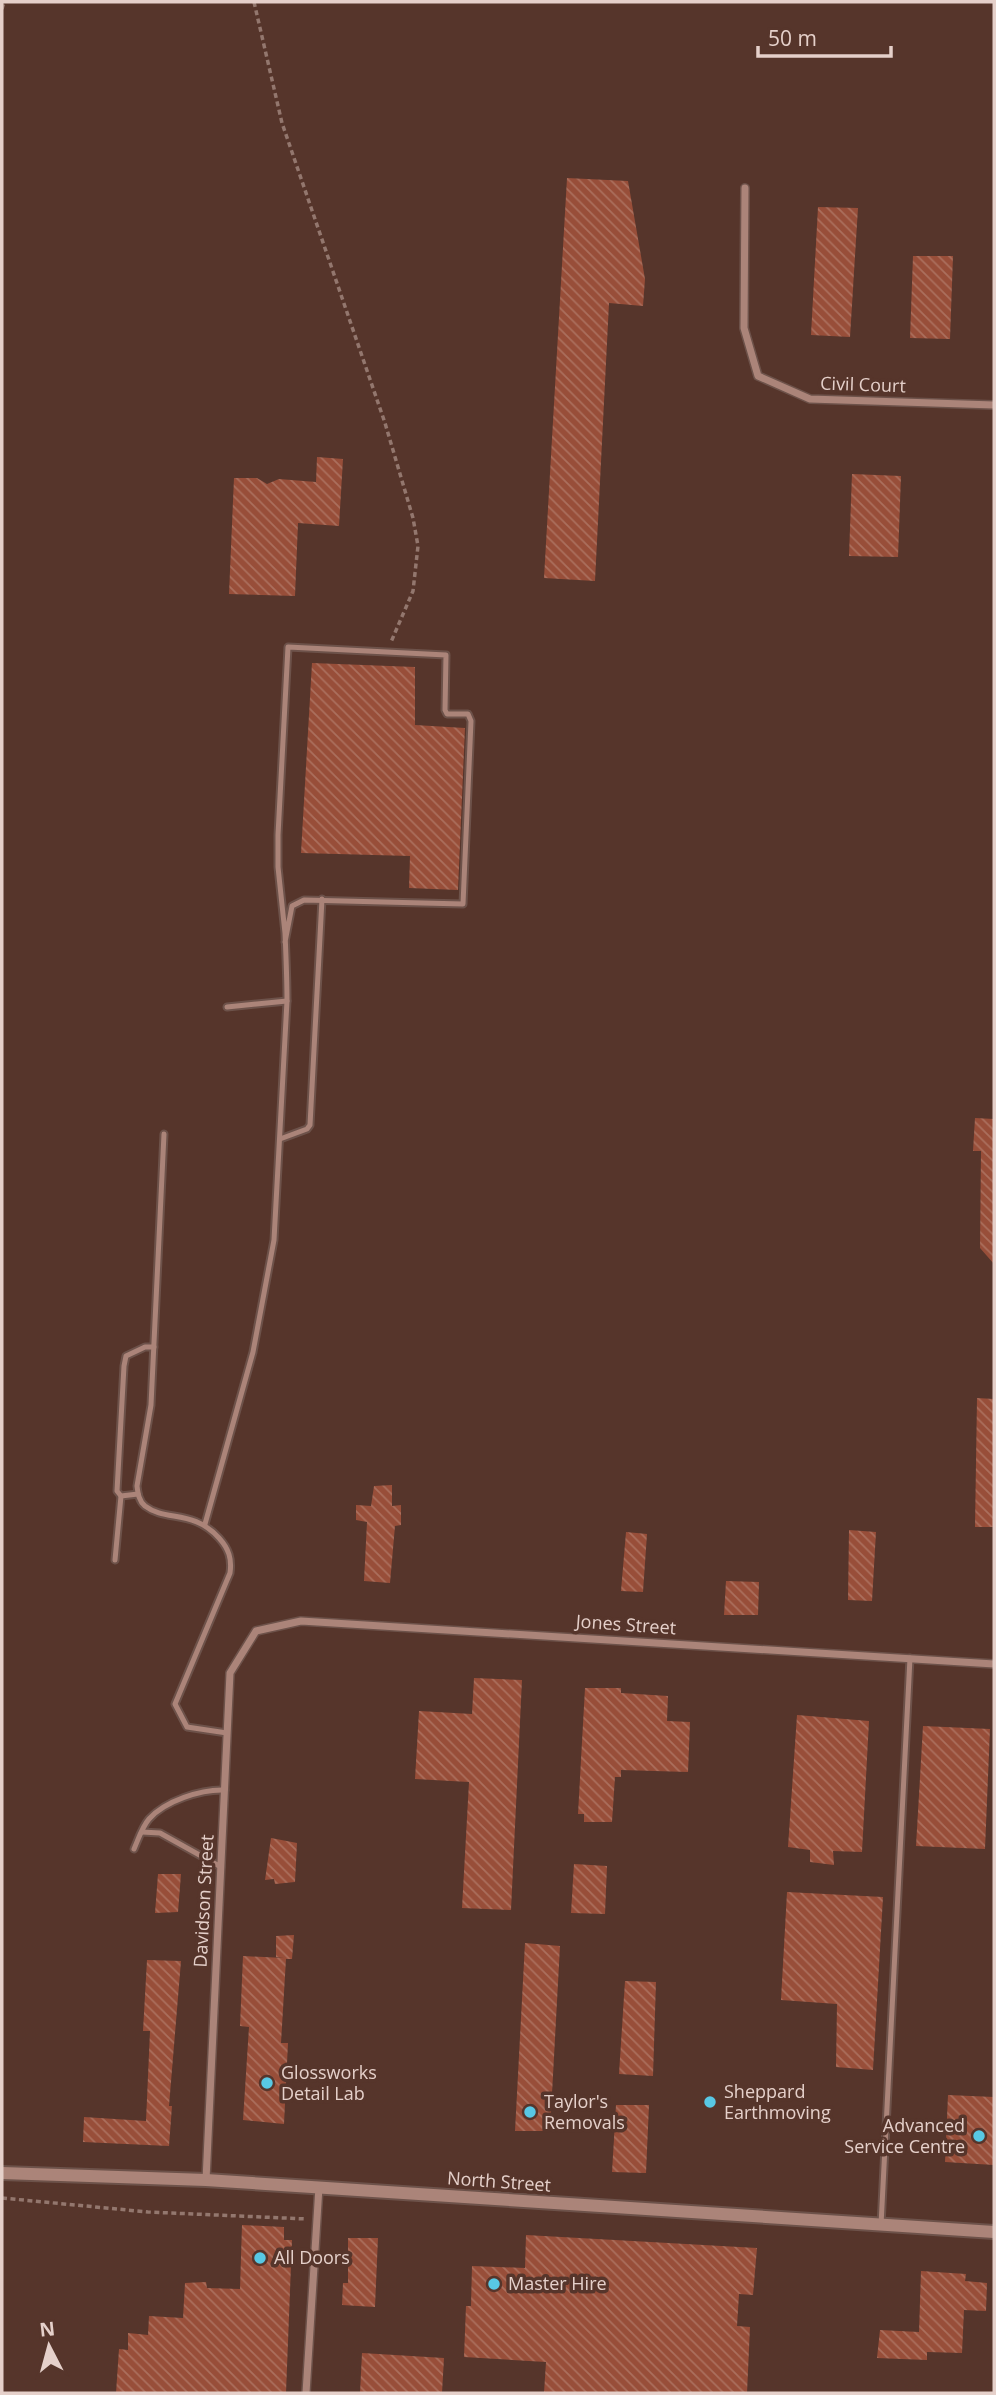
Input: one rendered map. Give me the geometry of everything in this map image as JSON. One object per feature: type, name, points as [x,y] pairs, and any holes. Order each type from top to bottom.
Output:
[{"type":"street","name":"Civil Court","points":[[745,188],[744,328],[758,376],[810,399],[994,405]]},
{"type":"street","name":"Jones Street","points":[[256,1631],[301,1621],[994,1664]]},
{"type":"street","name":"Davidson Street","points":[[206,2180],[230,1673],[256,1631]]},
{"type":"street","name":"North Street","points":[[2,2173],[206,2180],[994,2232]]},
{"type":"street","points":[[306,2393],[319,2187]]},
{"type":"lane","points":[[205,1524],[240,1408],[262,1315],[274,1240],[287,1002],[278,835],[288,647],[446,655],[445,710],[447,714],[471,716],[463,904],[322,899],[297,902],[292,906],[285,942]]},
{"type":"lane","points":[[280,1139],[307,1129],[310,1125],[322,899]]},
{"type":"lane","points":[[227,1007],[287,1002]]},
{"type":"lane","points":[[164,1134],[151,1405],[138,1494],[148,1508],[205,1524],[226,1546],[232,1560],[230,1573],[175,1704],[187,1727],[227,1733]]},
{"type":"lane","points":[[115,1560],[121,1496],[117,1482],[126,1356],[145,1347],[154,1347]]},
{"type":"lane","points":[[121,1496],[138,1494]]},
{"type":"lane","points":[[881,2225],[910,1658]]},
{"type":"lane","points":[[135,1849],[149,1819],[166,1806],[193,1795],[225,1790]]},
{"type":"lane","points":[[142,1832],[160,1833],[221,1867]]},
{"type":"path","points":[[2,9],[4,2]]},
{"type":"path","points":[[254,2],[282,123],[385,424],[413,517],[418,546],[413,591],[402,621],[384,650]]},
{"type":"path","points":[[2,2198],[148,2212],[317,2220]]},
{"type":"building","points":[[567,178],[628,181],[645,279],[643,306],[609,303],[595,581],[544,578]]},
{"type":"building","points":[[818,207],[858,208],[850,337],[811,335]]},
{"type":"building","points":[[913,256],[953,256],[950,339],[910,338]]},
{"type":"building","points":[[317,457],[343,459],[339,526],[298,523],[295,596],[229,594],[234,478],[257,478],[267,484],[279,479],[316,482]]},
{"type":"building","points":[[852,474],[901,476],[898,557],[849,556]]},
{"type":"building","points":[[312,663],[415,667],[415,725],[465,728],[458,890],[409,888],[410,856],[301,853]]},
{"type":"building","points":[[975,1118],[994,1119],[994,1264],[980,1248],[981,1151],[973,1151]]},
{"type":"building","points":[[977,1398],[994,1399],[994,1527],[975,1527]]},
{"type":"building","points":[[392,1485],[392,1506],[401,1505],[401,1525],[395,1526],[390,1583],[364,1581],[367,1522],[356,1520],[356,1505],[371,1506],[374,1486]]},
{"type":"building","points":[[849,1530],[876,1532],[872,1601],[848,1600]]},
{"type":"building","points":[[626,1532],[647,1534],[643,1592],[621,1591]]},
{"type":"building","points":[[726,1581],[759,1582],[758,1615],[724,1615]]},
{"type":"building","points":[[474,1678],[522,1680],[511,1910],[462,1908],[469,1782],[415,1779],[419,1711],[472,1714]]},
{"type":"building","points":[[585,1688],[621,1688],[621,1693],[668,1696],[667,1721],[690,1722],[688,1772],[621,1770],[621,1777],[615,1777],[612,1822],[584,1822],[584,1814],[578,1814]]},
{"type":"building","points":[[797,1715],[869,1721],[862,1852],[833,1851],[834,1865],[810,1862],[810,1850],[788,1847]]},
{"type":"building","points":[[923,1726],[990,1729],[985,1849],[916,1846]]},
{"type":"building","points":[[271,1838],[297,1843],[295,1882],[275,1884],[274,1879],[265,1880]]},
{"type":"building","points":[[574,1864],[607,1866],[605,1914],[571,1913]]},
{"type":"building","points":[[158,1874],[181,1874],[178,1912],[155,1913]]},
{"type":"building","points":[[787,1892],[883,1897],[873,2070],[836,2067],[837,2004],[781,2000]]},
{"type":"building","points":[[294,1935],[292,1959],[286,1959],[281,2043],[288,2043],[284,2124],[243,2120],[249,2027],[240,2026],[243,1956],[284,1958],[276,1957],[276,1936]]},
{"type":"building","points":[[525,1943],[560,1946],[550,2131],[515,2131]]},
{"type":"building","points":[[147,1960],[181,1961],[169,2106],[172,2106],[169,2146],[83,2142],[84,2117],[146,2121],[150,2031],[143,2031]]},
{"type":"building","points":[[625,1981],[656,1982],[653,2076],[619,2074]]},
{"type":"building","points":[[948,2095],[994,2097],[994,2165],[945,2162]]},
{"type":"building","points":[[616,2105],[649,2105],[646,2173],[612,2172]]},
{"type":"building","points":[[242,2225],[284,2227],[284,2240],[292,2240],[286,2393],[116,2393],[119,2349],[128,2350],[128,2333],[148,2335],[149,2316],[183,2318],[185,2283],[206,2282],[207,2288],[240,2289]]},
{"type":"building","points":[[526,2235],[757,2248],[753,2295],[739,2294],[737,2326],[750,2327],[747,2393],[544,2393],[546,2362],[464,2357],[466,2306],[471,2306],[472,2266],[525,2268]]},
{"type":"building","points":[[348,2238],[378,2238],[375,2307],[342,2305],[343,2283],[348,2283]]},
{"type":"building","points":[[921,2271],[966,2274],[965,2281],[987,2283],[986,2311],[964,2310],[962,2353],[927,2352],[927,2360],[877,2358],[880,2330],[919,2332]]},
{"type":"building","points":[[362,2353],[444,2358],[442,2393],[360,2393]]},
{"type":"place","name":"Glossworks Detail Lab","points":[[267,2083]]},
{"type":"place","name":"Sheppard Earthmoving","points":[[710,2102]]},
{"type":"place","name":"Taylor's Removals","points":[[530,2112]]},
{"type":"place","name":"Advanced Service Centre","points":[[979,2136]]},
{"type":"place","name":"All Doors","points":[[260,2258]]},
{"type":"place","name":"Master Hire","points":[[494,2284]]}]
